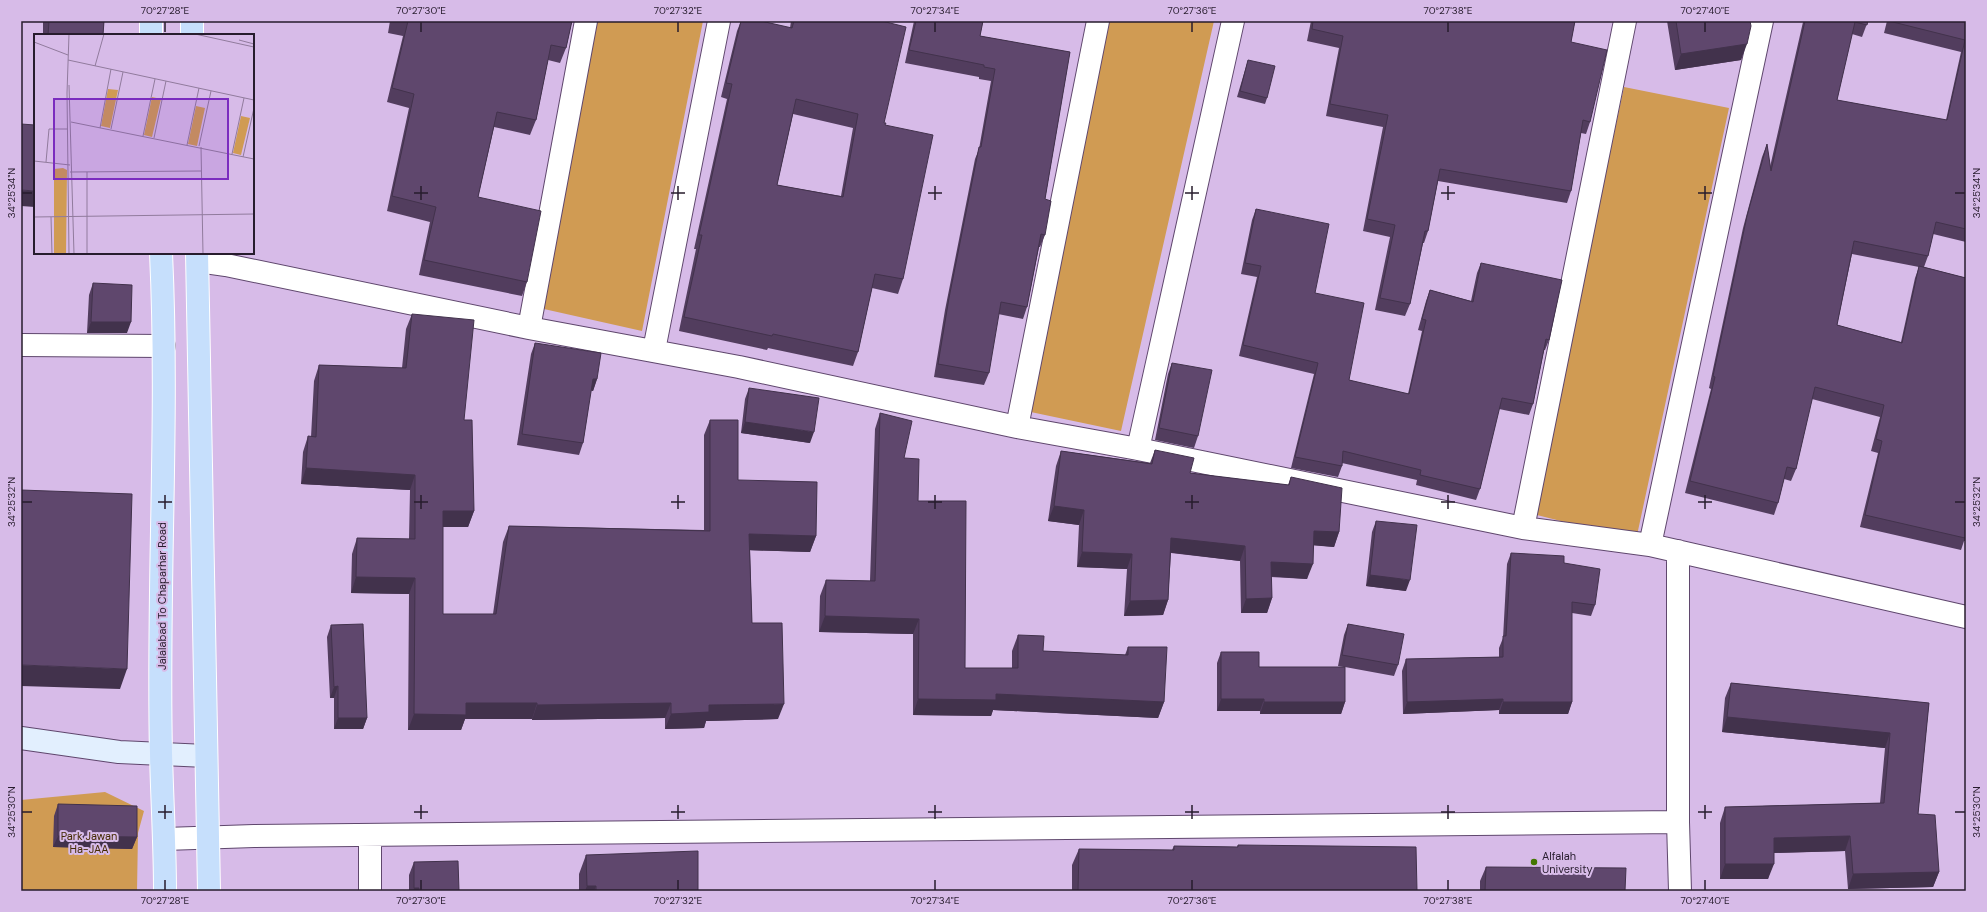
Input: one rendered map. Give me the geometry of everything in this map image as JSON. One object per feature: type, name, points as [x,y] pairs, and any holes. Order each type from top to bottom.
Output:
[{"type":"main road","points":[[151,21],[152,34]]},
{"type":"main road","points":[[192,21],[192,34]]},
{"type":"main road","name":"Jalalabad To Chaparhar Road","points":[[161,254],[164,346],[161,753],[165,839],[165,891]]},
{"type":"main road","points":[[198,257],[209,891]]},
{"type":"main road","points":[[21,738],[120,752],[206,756]]},
{"type":"street","points":[[528,328],[586,21]]},
{"type":"street","points":[[654,350],[719,21]]},
{"type":"street","points":[[1017,427],[1098,21]]},
{"type":"street","points":[[1138,449],[1233,21]]},
{"type":"street","points":[[1523,528],[1625,21]]},
{"type":"street","points":[[1650,544],[1762,21]]},
{"type":"street","points":[[198,257],[226,265],[528,328],[654,350],[1017,427],[1138,449],[1523,528],[1650,544],[1966,617]]},
{"type":"street","points":[[21,345],[164,346]]},
{"type":"street","points":[[1678,551],[1678,822],[1680,891]]},
{"type":"street","points":[[165,839],[370,835],[1678,822]]},
{"type":"street","points":[[370,835],[370,891]]},
{"type":"green space","points":[[590,21],[703,21],[642,331],[535,307]]},
{"type":"green space","points":[[1107,21],[1214,21],[1121,431],[1026,411]]},
{"type":"green space","points":[[1624,87],[1729,108],[1636,540],[1533,514]]},
{"type":"green space","name":"Park Jawan Ha-JAA","points":[[105,792],[144,811],[138,833],[137,891],[21,891],[21,800]]},
{"type":"building","points":[[49,21],[104,21],[103,34],[48,34]]},
{"type":"building","points":[[408,21],[572,21],[566,48],[551,45],[536,120],[497,112],[478,197],[541,211],[527,282],[424,260],[436,207],[392,196],[414,94],[392,88]]},
{"type":"building","points":[[741,21],[761,21],[792,28],[794,21],[882,21],[906,27],[884,123],[886,123],[885,125],[933,135],[903,279],[875,274],[858,352],[773,334],[772,336],[684,317],[702,235],[699,235],[732,84],[726,83]],"holes":[[[796,99],[858,114],[843,197],[777,185]]]},
{"type":"building","points":[[916,21],[983,21],[980,36],[1070,52],[1045,199],[1051,201],[1045,235],[1041,234],[1027,307],[1001,302],[989,373],[938,364],[949,298],[979,147],[981,147],[995,69],[984,67],[984,65],[909,50]]},
{"type":"building","points":[[1313,21],[1575,21],[1571,42],[1607,50],[1590,122],[1583,120],[1571,191],[1440,169],[1428,231],[1425,231],[1410,304],[1380,298],[1395,225],[1367,219],[1388,115],[1330,104],[1343,36],[1312,29]]},
{"type":"building","points":[[1676,21],[1750,21],[1751,26],[1747,44],[1681,54]]},
{"type":"building","points":[[1805,21],[1868,21],[1867,25],[1855,22],[1837,100],[1947,120],[1965,40],[1889,21],[1966,21],[1966,229],[1936,222],[1928,256],[1854,241],[1837,325],[1902,343],[1919,266],[1966,278],[1965,538],[1865,515],[1882,441],[1876,439],[1884,405],[1815,387],[1796,469],[1787,467],[1778,503],[1690,481],[1715,377],[1713,376],[1747,216],[1767,144],[1771,171]]},
{"type":"building","points":[[1248,60],[1275,66],[1267,98],[1240,91]]},
{"type":"building","points":[[21,124],[34,125],[34,191],[21,190]]},
{"type":"building","points":[[1256,209],[1329,224],[1315,293],[1364,303],[1349,380],[1409,394],[1426,320],[1422,319],[1430,290],[1473,302],[1481,263],[1562,280],[1549,340],[1546,339],[1533,404],[1502,398],[1480,489],[1420,475],[1421,470],[1343,451],[1342,466],[1295,457],[1318,363],[1243,345],[1261,266],[1245,263]]},
{"type":"building","points":[[93,283],[132,285],[131,322],[91,322]]},
{"type":"building","points":[[412,314],[474,320],[464,420],[472,420],[474,511],[443,511],[443,614],[496,614],[509,526],[710,531],[710,420],[738,420],[738,480],[817,482],[816,536],[749,534],[752,623],[782,623],[784,704],[709,705],[709,712],[671,714],[671,703],[537,705],[537,703],[466,703],[466,715],[414,714],[415,578],[356,577],[357,538],[415,539],[415,475],[306,468],[308,436],[316,437],[319,365],[406,368]]},
{"type":"building","points":[[535,343],[601,353],[597,379],[593,379],[583,443],[522,434]]},
{"type":"building","points":[[1172,363],[1212,370],[1198,436],[1159,428]]},
{"type":"building","points":[[749,388],[819,398],[814,432],[745,422]]},
{"type":"building","points":[[880,413],[912,421],[904,458],[919,459],[918,501],[966,501],[965,668],[1018,668],[1018,635],[1044,636],[1043,651],[1128,655],[1128,647],[1167,647],[1164,702],[996,694],[996,700],[918,699],[919,619],[825,616],[826,580],[875,581]]},
{"type":"building","points":[[1155,450],[1194,458],[1190,473],[1289,485],[1291,477],[1342,488],[1339,532],[1314,531],[1313,564],[1271,562],[1272,598],[1246,599],[1245,546],[1171,538],[1168,600],[1130,601],[1132,554],[1082,552],[1084,510],[1054,506],[1061,451],[1152,464]]},
{"type":"building","points":[[21,490],[132,494],[127,669],[21,665]]},
{"type":"building","points":[[1376,521],[1417,525],[1410,580],[1370,575]]},
{"type":"building","points":[[1511,553],[1564,556],[1564,563],[1600,569],[1595,605],[1572,602],[1572,702],[1503,702],[1503,699],[1407,702],[1406,659],[1503,657],[1503,636],[1506,636]]},
{"type":"building","points":[[363,624],[367,718],[338,718],[338,686],[334,687],[331,625]]},
{"type":"building","points":[[1348,624],[1404,634],[1398,665],[1342,655]]},
{"type":"building","points":[[1221,652],[1259,652],[1259,667],[1345,667],[1345,702],[1264,702],[1264,699],[1221,699]]},
{"type":"building","points":[[1731,683],[1929,703],[1918,814],[1935,815],[1939,872],[1853,874],[1850,836],[1774,838],[1774,864],[1725,864],[1725,807],[1884,803],[1890,733],[1727,717]]},
{"type":"building","points":[[58,804],[137,806],[137,837],[58,836]]},
{"type":"building","points":[[1238,845],[1416,847],[1417,891],[1078,891],[1079,849],[1174,850],[1174,846],[1238,847]]},
{"type":"building","points":[[698,851],[698,891],[596,891],[596,886],[587,886],[586,855]]},
{"type":"building","points":[[458,861],[459,891],[419,891],[419,888],[414,888],[414,862]]},
{"type":"building","points":[[1486,867],[1626,868],[1625,891],[1485,891]]},
{"type":"place","name":"Alfalah University","points":[[1534,862]]}]
